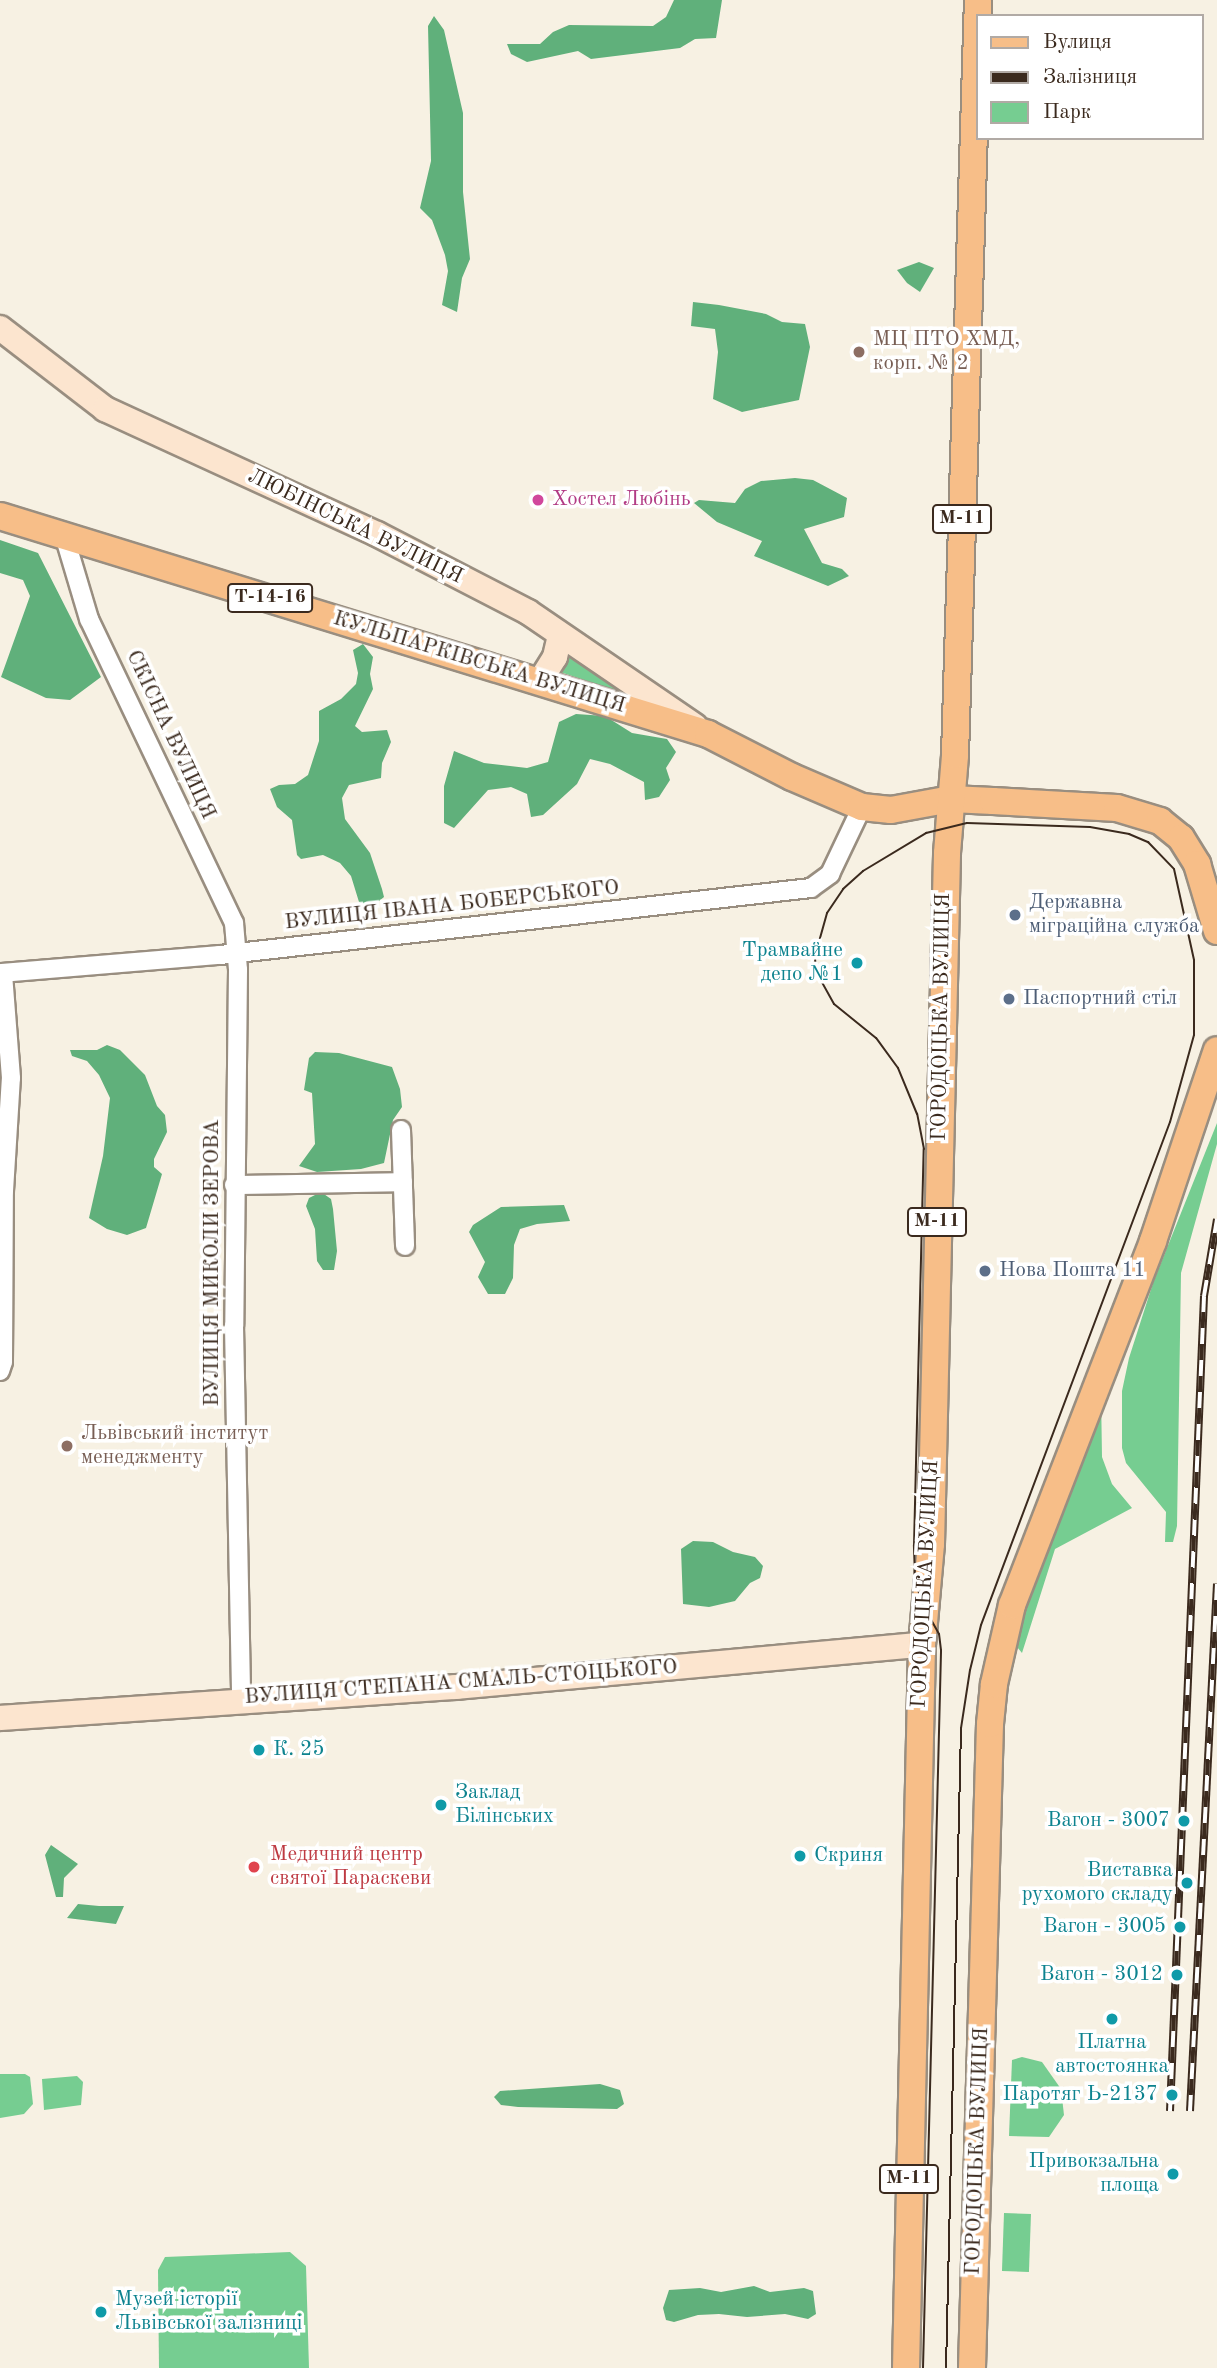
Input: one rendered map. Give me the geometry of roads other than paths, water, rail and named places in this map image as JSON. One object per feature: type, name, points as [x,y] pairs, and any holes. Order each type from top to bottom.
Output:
[{"type":"main road","name":"ГОРОДОЦЬКА ВУЛИЦЯ","points":[[906,2368],[922,1645],[931,1544],[947,853],[976,59]]},
{"type":"main road","name":"КУЛЬПАРКІВСЬКА ВУЛИЦЯ","points":[[0,516],[708,734],[792,777],[862,807],[891,810],[951,799]]},
{"type":"main road","points":[[951,799],[1117,807],[1160,821],[1181,838],[1197,864],[1217,931]]},
{"type":"main road","name":"ГОРОДОЦЬКА ВУЛИЦЯ","points":[[972,2368],[990,1724],[1002,1642],[1012,1605],[1153,1241],[1217,1050]]},
{"type":"street","name":"ЛЮБІНСЬКА ВУЛИЦЯ","points":[[0,328],[105,409],[377,534],[528,612],[708,734]]},
{"type":"street","name":"СКІСНА ВУЛИЦЯ","points":[[64,535],[89,619],[234,923],[237,953]]},
{"type":"street","points":[[540,681],[555,657],[560,635]]},
{"type":"street","name":"ВУЛИЦЯ ІВАНА БОБЕРСЬКОГО","points":[[1,973],[237,953],[811,888],[830,873],[862,807]]},
{"type":"street","name":"ВУЛИЦЯ МИКОЛИ ЗЕРОВА","points":[[237,953],[234,1185],[241,1700]]},
{"type":"street","points":[[0,1371],[3,1362],[4,1191],[11,1078],[1,973]]},
{"type":"street","points":[[401,1130],[405,1246]]},
{"type":"street","points":[[234,1185],[403,1182]]},
{"type":"street","name":"ВУЛИЦЯ СТЕПАНА СМАЛЬ-СТОЦЬКОГО","points":[[0,1718],[456,1687],[922,1645]]},
{"type":"tram line","points":[[923,2368],[941,1650],[939,1634],[921,1601],[915,1577],[924,1149],[917,1114],[898,1068],[876,1038],[834,1004],[816,972],[815,956],[827,913],[843,889],[863,871],[926,833],[967,823],[1090,827],[1129,834],[1148,842],[1174,869],[1194,960],[1194,1035],[1170,1122],[981,1625],[970,1670],[961,1728],[946,2368]]},
{"type":"railway","points":[[1170,2111],[1204,1296],[1217,1219]]},
{"type":"railway","points":[[1190,2111],[1217,1584]]},
{"type":"place","name":"МЦ ПТО ХМД, корп. № 2","points":[[859,352]]},
{"type":"place","name":"Хостел Любінь","points":[[538,500]]},
{"type":"place","name":"Державна міграційна служба","points":[[1015,915]]},
{"type":"place","name":"Трамвайне депо №1","points":[[857,963]]},
{"type":"place","name":"Паспортний стіл","points":[[1009,999]]},
{"type":"place","name":"Нова Пошта 11","points":[[985,1271]]},
{"type":"place","name":"Львівський інститут менеджменту","points":[[67,1446]]},
{"type":"place","name":"К. 25","points":[[259,1750]]},
{"type":"place","name":"Заклад Білінських","points":[[441,1805]]},
{"type":"place","name":"Вагон - 3007","points":[[1184,1821]]},
{"type":"place","name":"Скриня","points":[[800,1856]]},
{"type":"place","name":"Медичний центр святої Параскеви","points":[[254,1867]]},
{"type":"place","name":"Виставка рухомого складу","points":[[1187,1883]]},
{"type":"place","name":"Вагон - 3005","points":[[1180,1927]]},
{"type":"place","name":"Вагон - 3012","points":[[1177,1975]]},
{"type":"place","name":"Платна автостоянка","points":[[1112,2019]]},
{"type":"place","name":"Паротяг Ь-2137","points":[[1172,2095]]},
{"type":"place","name":"Привокзальна площа","points":[[1173,2174]]},
{"type":"place","name":"Музей історії Львівської залізниці","points":[[101,2312]]}]
